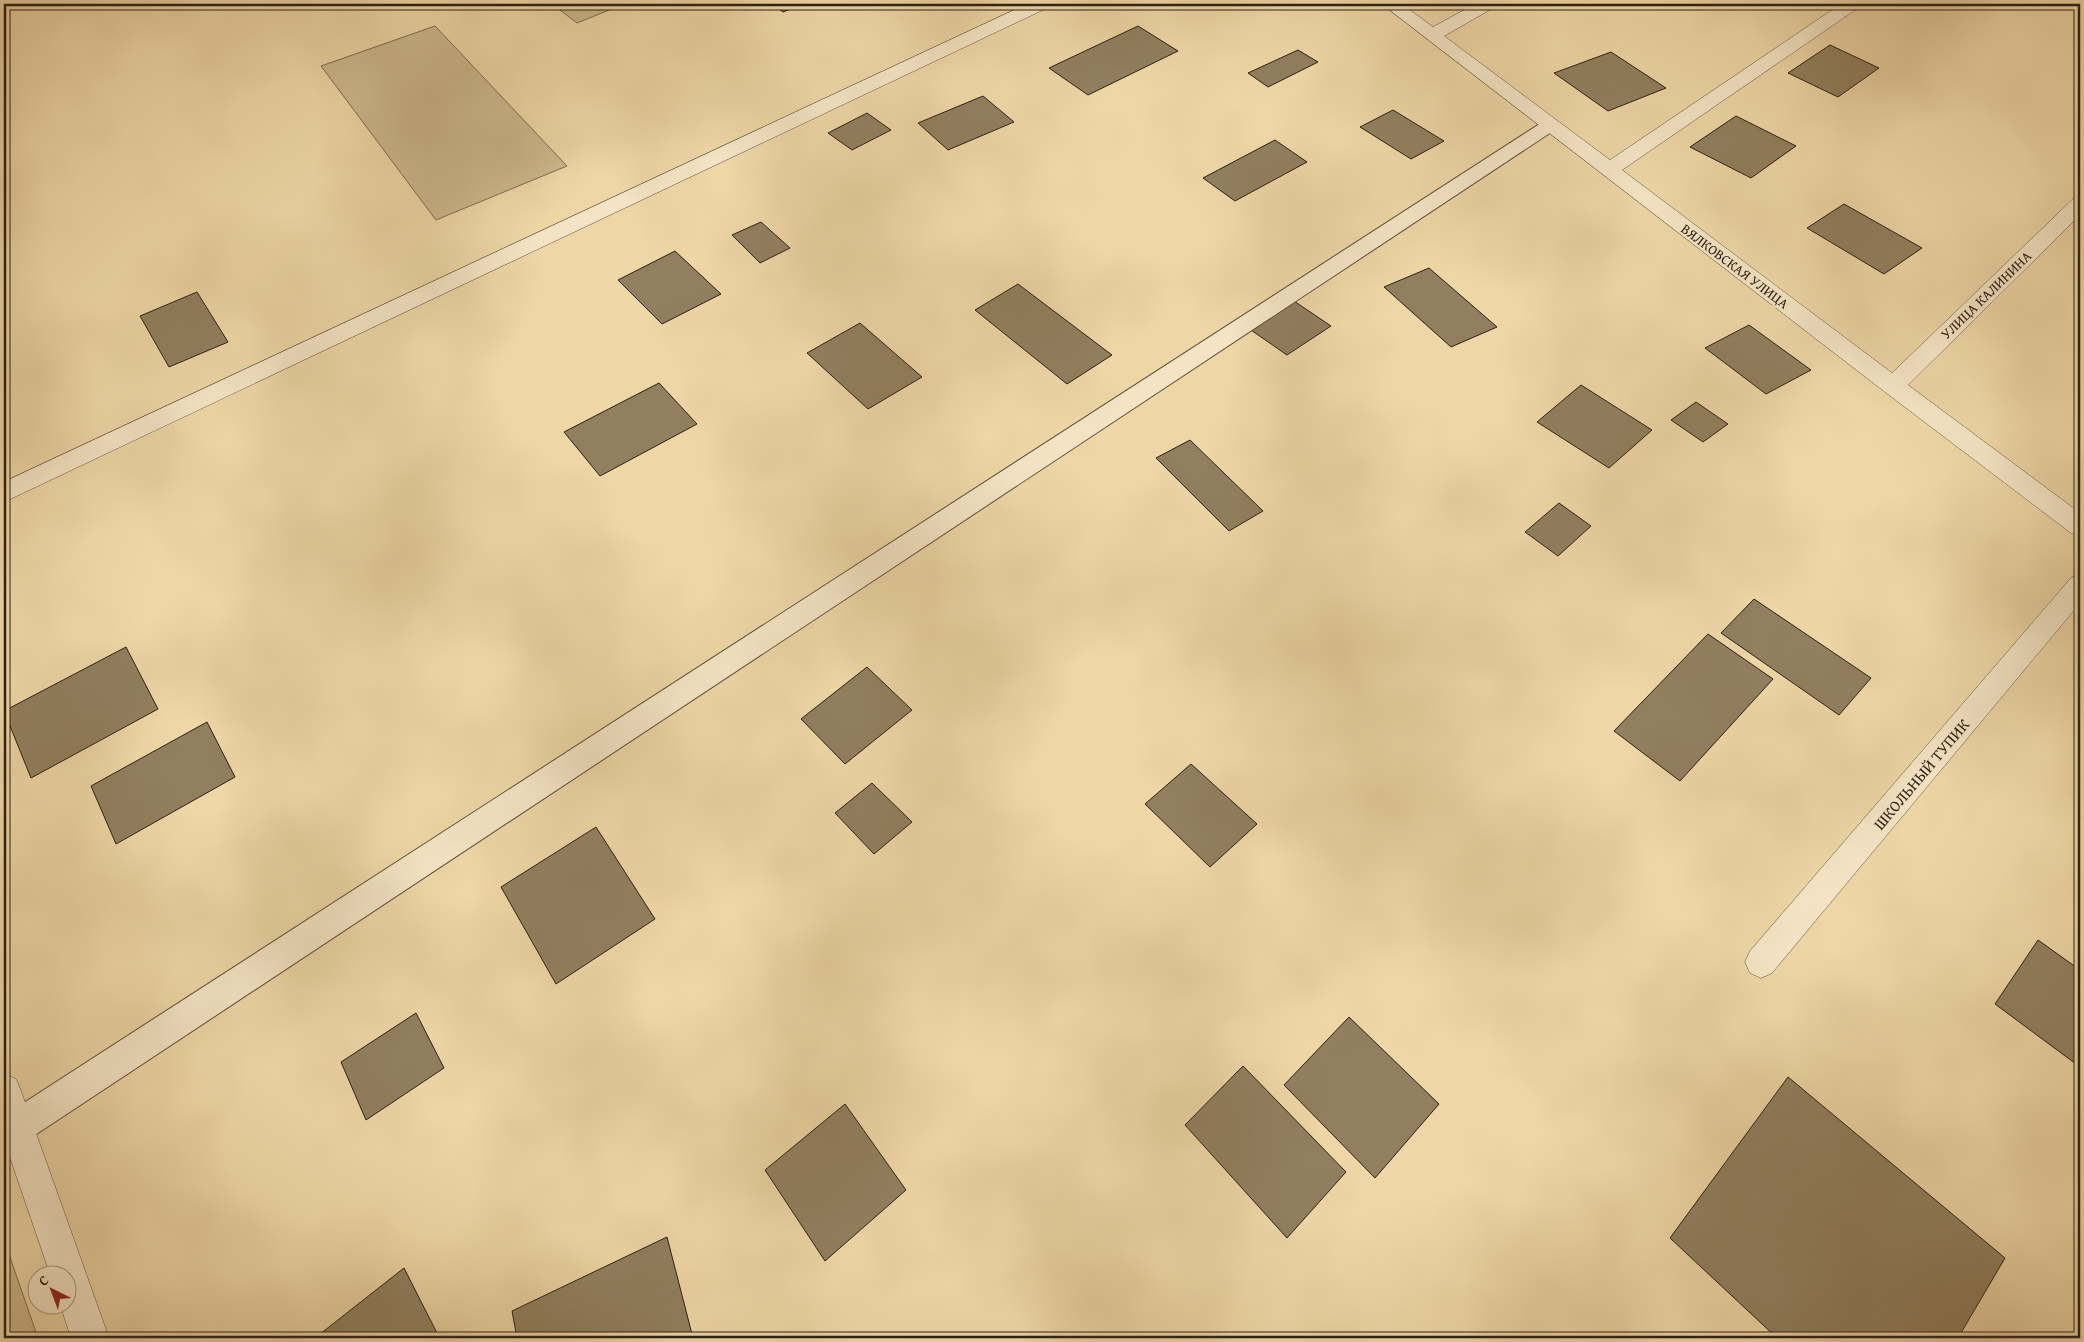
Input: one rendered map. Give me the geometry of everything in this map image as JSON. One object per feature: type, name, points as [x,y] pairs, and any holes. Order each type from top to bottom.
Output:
[{"type":"street","points":[[4,493],[1042,4]]},
{"type":"street","name":"ВЯЛКОВСКАЯ УЛИЦА","points":[[1391,4],[2080,526]]},
{"type":"street","points":[[1433,35],[1487,4]]},
{"type":"street","points":[[1609,170],[1852,4]]},
{"type":"street","name":"УЛИЦА КАЛИНИНА","points":[[1893,386],[2080,204]]},
{"type":"street","name":"ШКОЛЬНЫЙ ТУПИК","points":[[1761,962],[2080,585]]},
{"type":"street","points":[[4,1091],[90,1338]]},
{"type":"lane","points":[[16,1127],[1550,125]]},
{"type":"shaded area","points":[[552,4],[624,4],[577,23]]},
{"type":"shaded area","points":[[435,26],[567,166],[436,220],[321,66]]},
{"type":"shaded area","points":[[4,1240],[28,1314],[30,1314],[38,1338],[4,1338]]},
{"type":"building","points":[[772,4],[803,4],[783,12]]},
{"type":"building","points":[[1138,26],[1178,51],[1088,95],[1049,68]]},
{"type":"building","points":[[1830,45],[1879,68],[1838,97],[1788,73]]},
{"type":"building","points":[[1298,50],[1318,62],[1268,87],[1248,73]]},
{"type":"building","points":[[1611,52],[1666,88],[1608,111],[1554,73]]},
{"type":"building","points":[[983,96],[1014,122],[948,150],[918,123]]},
{"type":"building","points":[[1393,110],[1444,141],[1411,159],[1360,127]]},
{"type":"building","points":[[867,113],[891,130],[852,150],[828,133]]},
{"type":"building","points":[[1736,116],[1796,146],[1751,178],[1690,147]]},
{"type":"building","points":[[1275,140],[1307,162],[1235,201],[1203,178]]},
{"type":"building","points":[[1844,204],[1922,248],[1884,274],[1807,228]]},
{"type":"building","points":[[761,222],[790,248],[760,263],[732,235]]},
{"type":"building","points":[[675,251],[721,294],[662,324],[618,280]]},
{"type":"building","points":[[1429,268],[1497,327],[1451,347],[1384,287]]},
{"type":"building","points":[[1018,284],[1112,355],[1067,384],[975,310]]},
{"type":"building","points":[[197,292],[228,342],[169,367],[140,316]]},
{"type":"building","points":[[1291,299],[1331,326],[1287,355],[1248,328]]},
{"type":"building","points":[[860,323],[922,377],[868,409],[807,353]]},
{"type":"building","points":[[1749,325],[1811,370],[1766,394],[1705,348]]},
{"type":"building","points":[[659,383],[697,424],[600,476],[564,432]]},
{"type":"building","points":[[1581,385],[1652,430],[1609,468],[1537,422]]},
{"type":"building","points":[[1696,402],[1728,424],[1703,442],[1671,420]]},
{"type":"building","points":[[1190,440],[1263,511],[1229,531],[1156,458]]},
{"type":"building","points":[[1559,503],[1591,526],[1558,556],[1525,532]]},
{"type":"building","points":[[1754,599],[1871,678],[1839,715],[1721,633]]},
{"type":"building","points":[[1708,634],[1773,679],[1680,781],[1614,731]]},
{"type":"building","points":[[126,647],[158,709],[31,778],[4,711]]},
{"type":"building","points":[[867,667],[912,710],[845,764],[801,719]]},
{"type":"building","points":[[207,722],[235,777],[116,844],[91,786]]},
{"type":"building","points":[[1191,764],[1257,824],[1210,867],[1145,804]]},
{"type":"building","points":[[872,783],[912,822],[874,854],[835,813]]},
{"type":"building","points":[[596,827],[655,919],[556,984],[501,887]]},
{"type":"building","points":[[2038,940],[2080,970],[2080,1067],[1995,1004]]},
{"type":"building","points":[[416,1013],[444,1068],[366,1120],[341,1062]]},
{"type":"building","points":[[1349,1017],[1439,1104],[1375,1178],[1284,1085]]},
{"type":"building","points":[[1243,1066],[1346,1172],[1287,1238],[1185,1125]]},
{"type":"building","points":[[1788,1077],[2005,1258],[1958,1338],[1777,1338],[1670,1238]]},
{"type":"building","points":[[845,1104],[906,1190],[825,1261],[765,1170]]},
{"type":"building","points":[[667,1237],[693,1338],[517,1338],[512,1311]]},
{"type":"building","points":[[404,1268],[437,1333],[431,1338],[315,1338]]}]
